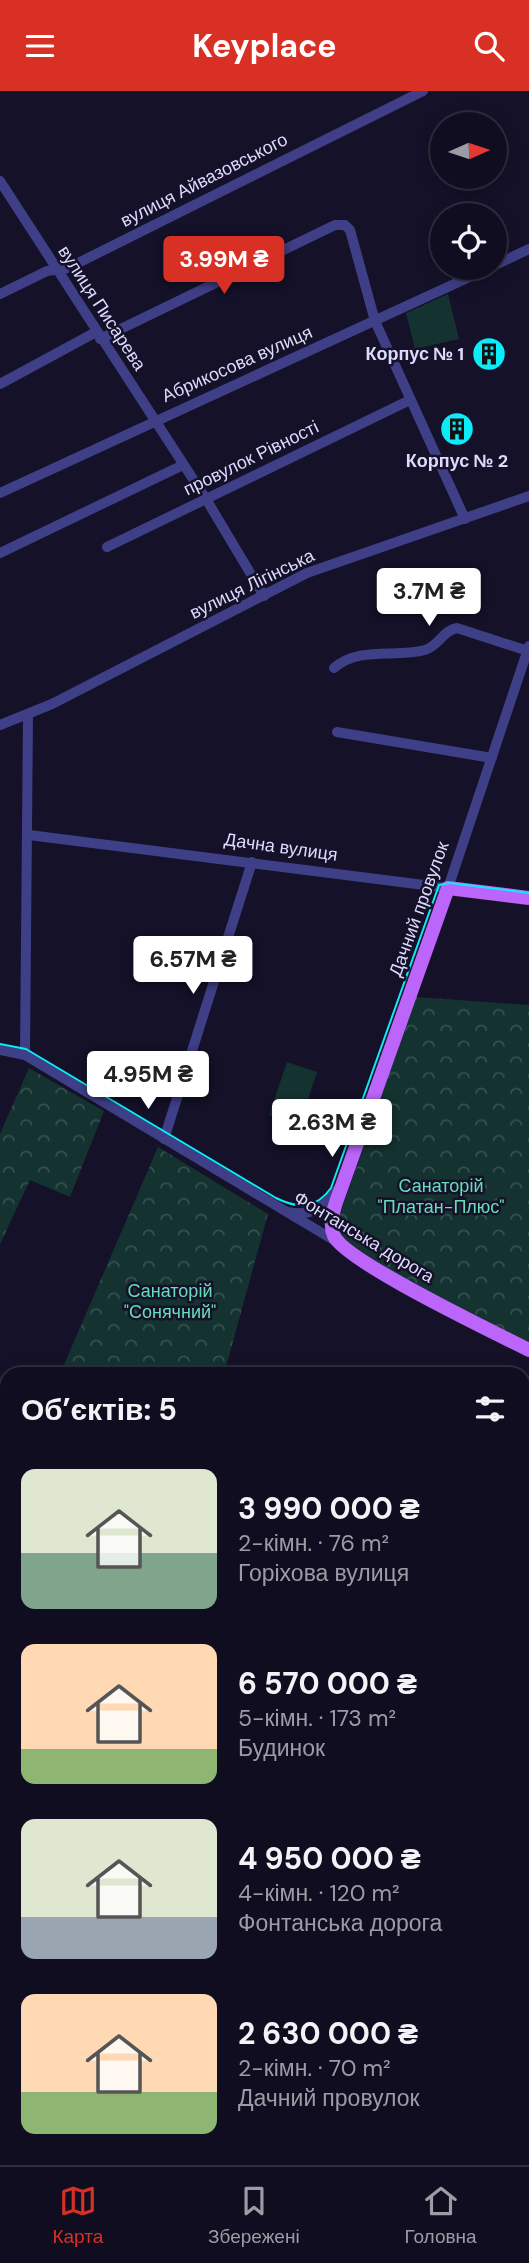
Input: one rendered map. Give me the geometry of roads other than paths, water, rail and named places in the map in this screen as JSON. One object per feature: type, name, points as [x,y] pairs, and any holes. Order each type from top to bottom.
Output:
[{"type":"main road","name":"Дачна вулиця","points":[[448,888],[529,898]]},
{"type":"main road","name":"Дачний провулок","points":[[340,1244],[332,1224],[342,1183],[448,888]]},
{"type":"main road","name":"Фонтанська дорога","points":[[340,1244],[397,1282],[529,1350]]},
{"type":"street","name":"вулиця Айвазовського","points":[[0,294],[56,269],[68,268],[422,91]]},
{"type":"street","name":"вулиця Писарева","points":[[0,181],[206,499],[264,596]]},
{"type":"street","points":[[0,384],[98,335],[342,224],[350,230],[375,321],[465,519]]},
{"type":"street","points":[[507,259],[529,249]]},
{"type":"street","name":"Абрикосова вулиця","points":[[0,492],[463,280]]},
{"type":"street","name":"провулок Рівності","points":[[107,547],[410,400]]},
{"type":"street","points":[[0,553],[183,465]]},
{"type":"street","name":"вулиця Лігінська","points":[[0,725],[28,715],[307,573],[529,496]]},
{"type":"street","points":[[334,668],[346,657],[427,649],[452,628],[528,648]]},
{"type":"street","name":"Дачний провулок","points":[[448,888],[526,666],[528,648]]},
{"type":"street","points":[[25,1055],[28,715]]},
{"type":"street","points":[[337,732],[492,758]]},
{"type":"street","name":"Дачна вулиця","points":[[29,835],[448,888]]},
{"type":"street","points":[[164,1139],[252,862]]},
{"type":"street","name":"Фонтанська дорога","points":[[0,1049],[25,1055],[340,1244]]},
{"type":"street","name":"Дачний провулок","points":[[283,1210],[297,1214],[313,1211],[329,1202],[342,1183]]},
{"type":"tram line","points":[[0,1044],[26,1049],[276,1198],[292,1204],[306,1205],[319,1200],[331,1188],[439,885],[450,883],[529,893]]},
{"type":"place","name":"Корпус № 1","points":[[489,354]]},
{"type":"place","name":"Корпус № 2","points":[[457,429]]},
{"type":"park label","name":"Санаторій \"Платан-Плюс\"","points":[[441,1196]]},
{"type":"park label","name":"Санаторій \"Сонячний\"","points":[[170,1302]]}]
